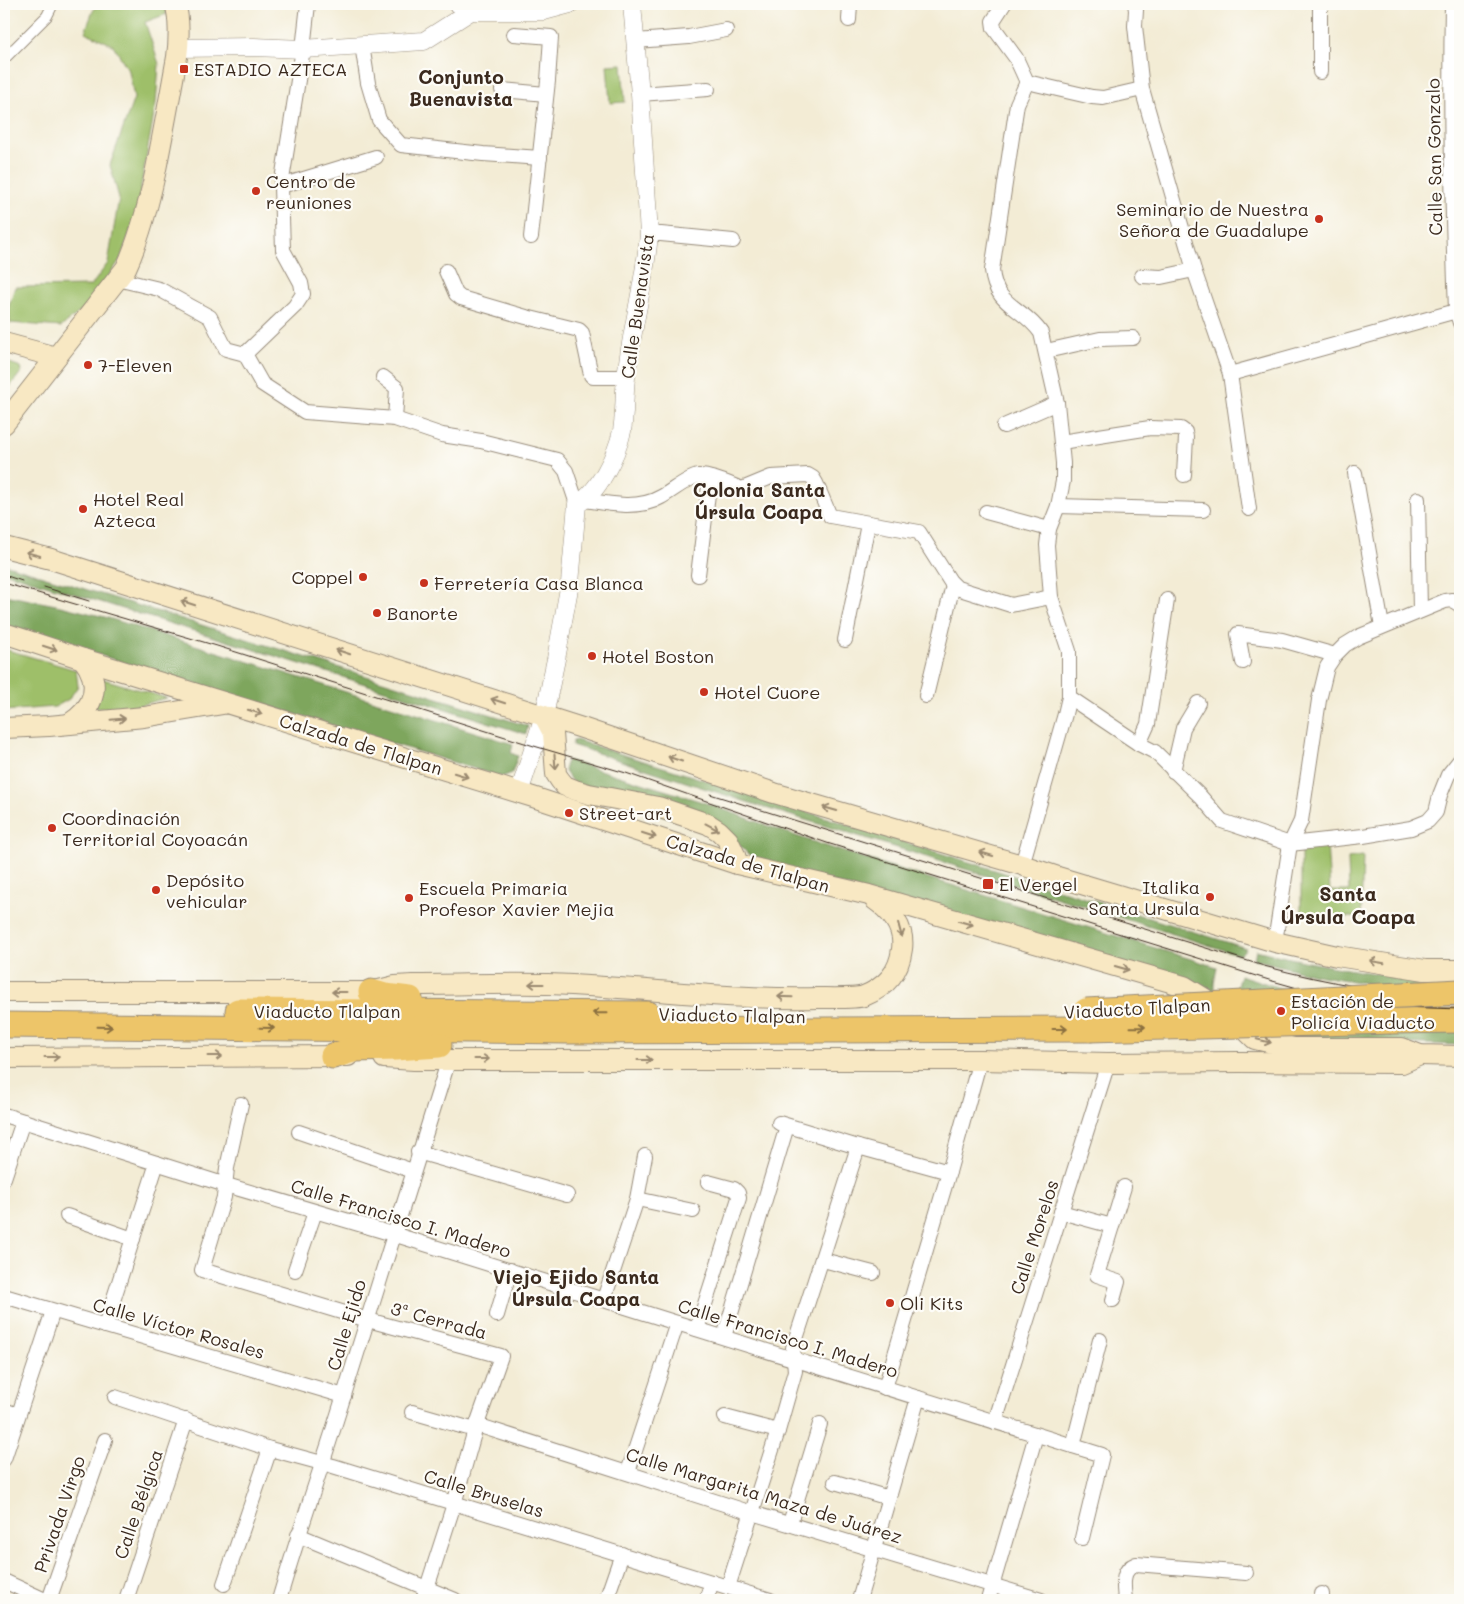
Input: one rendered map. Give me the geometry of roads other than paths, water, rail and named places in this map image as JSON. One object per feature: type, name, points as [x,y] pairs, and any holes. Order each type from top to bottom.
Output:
[{"type":"highway","points":[[371,992],[400,998],[507,1002],[546,1013]]},
{"type":"highway","name":"Viaducto Tlalpan","points":[[4,1009],[844,1016],[981,1015],[1088,1020],[1460,992]]},
{"type":"highway","name":"Viaducto Tlalpan","points":[[4,1025],[597,1031],[1088,1020],[1460,1020]]},
{"type":"highway","points":[[333,1056],[356,1049],[430,1045],[560,1043],[578,1040],[597,1031]]},
{"type":"main road","points":[[4,424],[126,268],[139,238],[164,132],[178,48],[178,6]]},
{"type":"main road","points":[[4,343],[56,357]]},
{"type":"main road","points":[[4,547],[61,562],[544,716],[774,793],[1022,865],[1275,942],[1338,956],[1425,970],[1460,970]]},
{"type":"main road","name":"Calzada de Tlalpan","points":[[4,633],[82,659],[519,793],[738,864],[869,895],[1184,986],[1228,1013],[1255,1039],[1294,1048],[1402,1048],[1420,1055],[1460,1056]]},
{"type":"main road","points":[[69,724],[83,714],[91,703],[93,696],[94,688],[91,672],[82,659]]},
{"type":"main road","points":[[4,728],[144,717],[228,703]]},
{"type":"main road","points":[[544,716],[550,725],[553,736],[556,774],[565,786],[589,794],[658,807],[708,824],[728,840],[738,864]]},
{"type":"main road","name":"Viaducto Tlalpan","points":[[4,992],[371,992],[395,986],[540,984],[694,994],[803,998],[862,997],[880,988],[892,979],[903,948],[902,933],[897,921],[886,908],[869,895]]},
{"type":"main road","points":[[4,1058],[333,1056],[414,1060],[980,1060],[1108,1063],[1402,1063],[1420,1055]]},
{"type":"street","points":[[4,59],[47,16],[53,4]]},
{"type":"street","points":[[245,354],[295,306],[302,294],[300,283],[283,250],[281,186],[303,49],[308,4]]},
{"type":"street","points":[[178,48],[254,47],[303,49],[424,42],[463,8],[544,10],[570,4]]},
{"type":"street","name":"Calle Buenavista","points":[[581,502],[600,482],[616,450],[622,431],[626,377],[647,257],[649,234],[632,4]]},
{"type":"street","points":[[849,20],[850,4]]},
{"type":"street","points":[[1004,4],[993,21],[994,28],[1016,58],[1027,82],[1017,104],[992,275],[996,290],[1003,299],[1042,333],[1057,404],[1063,481],[1058,506],[1049,529],[1047,545],[1051,597],[1069,650],[1069,696],[1022,865]]},
{"type":"street","points":[[1135,4],[1135,26],[1142,89],[1194,270],[1230,374],[1249,509]]},
{"type":"street","points":[[1320,4],[1320,72]]},
{"type":"street","name":"Calle San Gonzalo","points":[[1452,4],[1456,87],[1459,314]]},
{"type":"street","points":[[636,41],[689,37],[726,30]]},
{"type":"street","points":[[514,34],[551,37],[531,237]]},
{"type":"street","points":[[362,45],[368,83],[379,120],[402,144],[483,154],[540,158]]},
{"type":"street","points":[[1027,82],[1103,98],[1142,89]]},
{"type":"street","points":[[640,94],[708,89]]},
{"type":"street","points":[[502,90],[546,94]]},
{"type":"street","points":[[281,186],[376,158]]},
{"type":"street","points":[[649,234],[732,240]]},
{"type":"street","points":[[1142,276],[1161,278],[1194,270]]},
{"type":"street","points":[[446,271],[456,294],[461,298],[579,330],[582,333],[590,375],[593,377],[626,377]]},
{"type":"street","points":[[118,279],[159,289],[210,317],[226,349],[245,354],[262,384],[305,412],[396,419],[442,435],[481,441],[557,460],[566,471],[581,502],[570,583],[544,716],[519,793]]},
{"type":"street","points":[[1230,374],[1459,314]]},
{"type":"street","points":[[1046,351],[1100,339],[1133,338]]},
{"type":"street","points":[[384,377],[397,388],[396,419]]},
{"type":"street","points":[[1004,426],[1057,404]]},
{"type":"street","points":[[1061,442],[1150,428],[1181,429],[1186,437],[1184,474]]},
{"type":"street","points":[[1355,473],[1382,626]]},
{"type":"street","points":[[581,502],[621,506],[638,504],[659,499],[697,476],[710,478],[742,489],[771,477],[808,475],[816,482],[830,516],[919,532],[953,586],[1011,605],[1051,597]]},
{"type":"street","points":[[698,575],[710,478]]},
{"type":"street","points":[[1418,499],[1420,611]]},
{"type":"street","points":[[1058,506],[1203,510]]},
{"type":"street","points":[[986,512],[1049,529]]},
{"type":"street","points":[[845,640],[868,524]]},
{"type":"street","points":[[926,696],[953,586]]},
{"type":"street","points":[[1139,744],[1148,724],[1167,600]]},
{"type":"street","points":[[1275,942],[1290,844],[1301,821],[1318,700],[1327,667],[1345,645],[1358,637],[1445,601],[1452,600],[1460,605]]},
{"type":"street","points":[[1243,662],[1238,634],[1282,640],[1335,655]]},
{"type":"street","points":[[1069,696],[1139,744],[1155,752],[1201,797],[1222,821],[1290,844],[1363,836],[1411,828],[1428,821],[1436,812],[1448,775],[1460,760]]},
{"type":"street","points":[[1173,771],[1183,728],[1198,703]]},
{"type":"street","name":"Calle Ejido","points":[[279,1600],[298,1535],[368,1320],[418,1152],[449,1059]]},
{"type":"street","points":[[885,1388],[980,1060]]},
{"type":"street","name":"Calle Morelos","points":[[995,1422],[1108,1063]]},
{"type":"street","points":[[226,1185],[227,1168],[241,1104]]},
{"type":"street","name":"Calle Francisco I. Madero","points":[[4,1115],[226,1185],[394,1234],[1102,1455],[1082,1538]]},
{"type":"street","points":[[4,1178],[23,1120]]},
{"type":"street","points":[[724,1337],[783,1124],[949,1172]]},
{"type":"street","points":[[299,1132],[413,1171]]},
{"type":"street","points":[[728,1587],[778,1431],[795,1371],[794,1348],[858,1147]]},
{"type":"street","points":[[418,1152],[567,1195]]},
{"type":"street","points":[[604,1300],[637,1199],[645,1156]]},
{"type":"street","points":[[105,1326],[157,1163]]},
{"type":"street","points":[[696,1329],[739,1198],[738,1193],[734,1189],[708,1182]]},
{"type":"street","name":"3ª Cerrada","points":[[226,1185],[202,1270],[368,1320],[501,1356],[476,1428]]},
{"type":"street","points":[[1113,1300],[1118,1282],[1097,1275],[1124,1186]]},
{"type":"street","points":[[637,1199],[693,1211]]},
{"type":"street","points":[[295,1270],[315,1212]]},
{"type":"street","points":[[1062,1212],[1112,1226]]},
{"type":"street","points":[[67,1216],[133,1239]]},
{"type":"street","points":[[823,1260],[873,1274]]},
{"type":"street","points":[[497,1315],[510,1270]]},
{"type":"street","name":"Calle Víctor Rosales","points":[[4,1296],[344,1396]]},
{"type":"street","points":[[4,1459],[53,1311]]},
{"type":"street","points":[[628,1472],[677,1323]]},
{"type":"street","points":[[1073,1446],[1100,1340]]},
{"type":"street","name":"Calle Bruselas","points":[[114,1397],[270,1449],[322,1463],[770,1600]]},
{"type":"street","points":[[859,1600],[918,1398]]},
{"type":"street","points":[[4,1410],[18,1415]]},
{"type":"street","name":"Calle Margarita Maza de Juárez","points":[[412,1412],[476,1428],[628,1472],[752,1513],[1041,1600]]},
{"type":"street","points":[[725,1417],[778,1431]]},
{"type":"street","name":"Calle Bélgica","points":[[126,1600],[186,1420]]},
{"type":"street","points":[[790,1523],[820,1424]]},
{"type":"street","points":[[425,1594],[476,1428]]},
{"type":"street","points":[[988,1600],[1036,1435]]},
{"type":"street","name":"Privada Virgo","points":[[49,1600],[105,1440]]},
{"type":"street","points":[[224,1584],[270,1449]]},
{"type":"street","points":[[835,1482],[889,1498]]},
{"type":"street","points":[[298,1535],[425,1594],[455,1600]]},
{"type":"street","points":[[606,1600],[622,1554]]},
{"type":"street","points":[[1125,1600],[1123,1580],[1129,1566],[1136,1564],[1246,1573]]},
{"type":"street","points":[[4,1581],[45,1600]]},
{"type":"street","points":[[706,1600],[712,1582]]},
{"type":"tram line","points":[[4,575],[22,581]]},
{"type":"tram line","points":[[4,583],[217,646],[626,773],[827,843],[1269,980],[1301,989],[1400,1007],[1460,1009]]},
{"type":"tram line","points":[[44,587],[89,601]]},
{"type":"tram line","points":[[710,794],[1264,966],[1312,978],[1361,987],[1460,1000]]},
{"type":"place","name":"ESTADIO AZTECA","points":[[184,69]]},
{"type":"place","name":"Centro de reuniones","points":[[256,191]]},
{"type":"place","name":"Seminario de Nuestra Señora de Guadalupe","points":[[1319,219]]},
{"type":"place","name":"7-Eleven","points":[[88,365]]},
{"type":"place","name":"Hotel Real Azteca","points":[[83,509]]},
{"type":"place","name":"Coppel","points":[[363,577]]},
{"type":"place","name":"Ferretería Casa Blanca","points":[[424,583]]},
{"type":"place","name":"Banorte","points":[[377,613]]},
{"type":"place","name":"Hotel Boston","points":[[592,656]]},
{"type":"place","name":"Hotel Cuore","points":[[704,692]]},
{"type":"place","name":"Street-art","points":[[569,813]]},
{"type":"place","name":"Coordinación Territorial Coyoacán","points":[[52,828]]},
{"type":"place","name":"El Vergel","points":[[988,884]]},
{"type":"place","name":"Depósito vehicular","points":[[156,890]]},
{"type":"place","name":"Italika Santa Ursula","points":[[1210,897]]},
{"type":"place","name":"Escuela Primaria Profesor Xavier Mejia","points":[[409,898]]},
{"type":"place","name":"Estación de Policía Viaducto","points":[[1281,1011]]},
{"type":"place","name":"Oli Kits","points":[[890,1303]]},
{"type":"district","name":"Conjunto Buenavista","points":[[461,87]]},
{"type":"district","name":"Colonia Santa Úrsula Coapa","points":[[759,500]]},
{"type":"district","name":"Santa Úrsula Coapa","points":[[1348,904]]},
{"type":"district","name":"Viejo Ejido Santa Úrsula Coapa","points":[[576,1287]]}]
